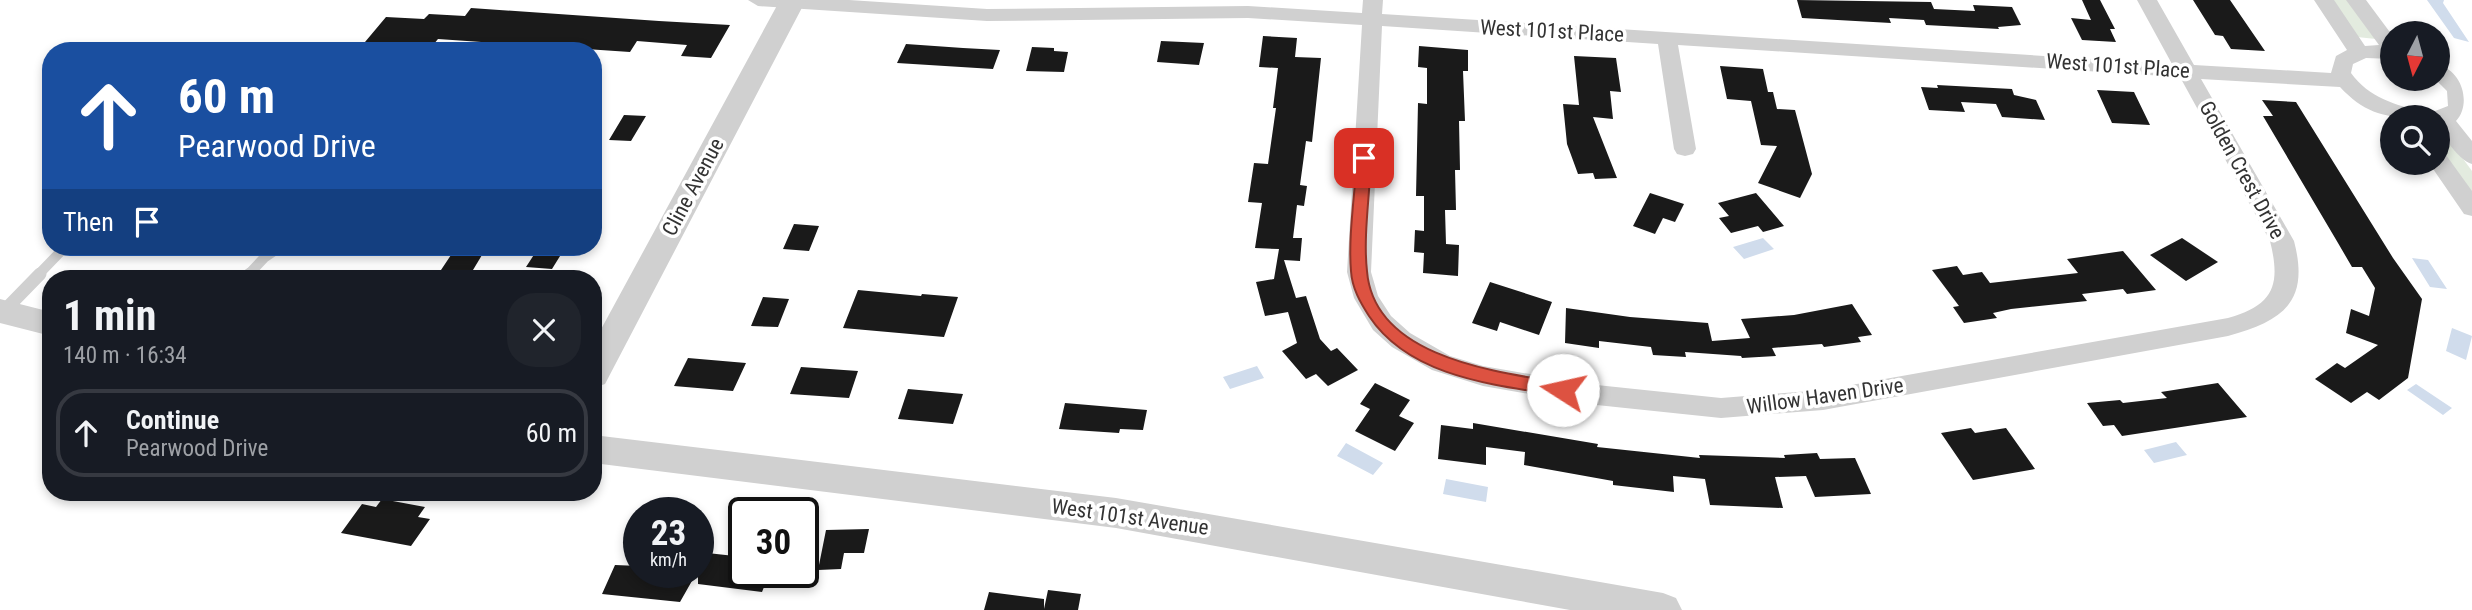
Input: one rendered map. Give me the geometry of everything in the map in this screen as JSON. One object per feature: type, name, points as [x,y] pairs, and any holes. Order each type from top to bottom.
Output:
[{"type":"street","name":"West 101st Place","points":[[758,0],[987,15],[1372,10],[1667,38],[2345,80]]},
{"type":"street","name":"Golden Crest Drive","points":[[2147,0],[2282,241],[2288,260],[2289,279],[2284,296],[2274,306]]},
{"type":"street","points":[[2324,0],[2359,52]]},
{"type":"street","points":[[2356,0],[2380,34]]},
{"type":"street","name":"Cline Avenue","points":[[602,358],[793,1]]},
{"type":"street","name":"Willow Haven Drive","points":[[1372,10],[1359,272],[1366,298],[1382,323],[1422,354],[1462,371],[1611,397],[1743,408],[1823,400],[2228,327],[2255,320],[2274,306]]},
{"type":"street","points":[[1667,38],[1685,149]]},
{"type":"street","points":[[2380,51],[2359,52],[2343,61],[2342,73],[2345,80],[2369,101],[2380,105]]},
{"type":"street","points":[[2450,75],[2472,78]]},
{"type":"street","points":[[2450,82],[2467,99],[2461,109],[2450,114]]},
{"type":"street","points":[[2450,130],[2472,158]]},
{"type":"street","points":[[2449,175],[2472,208]]},
{"type":"street","points":[[2,311],[42,322]]},
{"type":"street","name":"West 101st Avenue","points":[[602,450],[1116,513],[1663,610]]},
{"type":"lane","points":[[42,270],[56,256]]},
{"type":"lane","points":[[253,270],[267,256]]},
{"type":"lane","points":[[2,311],[42,270]]},
{"type":"shaded area","points":[[2331,0],[2348,0],[2376,39],[2357,37]]},
{"type":"shaded area","points":[[2450,141],[2472,171],[2472,198],[2450,167]]},
{"type":"water","points":[[2427,0],[2444,0],[2443,3],[2469,42],[2454,38],[2450,32],[2450,21],[2442,21]]},
{"type":"water","points":[[1763,238],[1774,249],[1744,259],[1733,247]]},
{"type":"water","points":[[2412,258],[2428,260],[2447,289],[2430,287]]},
{"type":"water","points":[[2452,328],[2472,336],[2466,360],[2446,351]]},
{"type":"water","points":[[1257,366],[1264,378],[1230,389],[1223,377]]},
{"type":"water","points":[[2416,384],[2452,408],[2443,415],[2407,390]]},
{"type":"water","points":[[2176,442],[2187,455],[2154,463],[2144,450]]},
{"type":"water","points":[[1346,443],[1383,463],[1373,475],[1337,456]]},
{"type":"water","points":[[1446,479],[1488,487],[1486,502],[1443,494]]},
{"type":"building","points":[[1797,0],[1931,2],[1934,9],[1975,11],[1973,5],[2012,7],[2021,25],[1998,27],[1999,29],[1926,25],[1924,20],[1889,18],[1891,23],[1802,18]]},
{"type":"building","points":[[2082,0],[2100,0],[2115,29],[2110,29],[2116,42],[2082,40],[2071,18],[2091,20]]},
{"type":"building","points":[[2193,0],[2230,0],[2265,51],[2231,49],[2223,36],[2215,35]]},
{"type":"building","points":[[471,8],[730,25],[711,58],[681,56],[687,45],[637,41],[630,52],[602,50],[602,42],[482,42],[438,39],[436,42],[365,42],[386,17],[424,19],[429,14],[465,16]]},
{"type":"building","points":[[1263,36],[1297,38],[1295,57],[1321,58],[1312,142],[1306,141],[1300,185],[1307,186],[1304,206],[1297,205],[1293,238],[1302,238],[1300,261],[1284,260],[1296,298],[1306,296],[1320,339],[1331,351],[1337,348],[1358,370],[1328,386],[1316,374],[1306,379],[1282,351],[1297,343],[1288,312],[1265,316],[1256,282],[1274,279],[1279,249],[1255,248],[1262,203],[1248,202],[1254,163],[1268,164],[1276,108],[1273,108],[1278,68],[1259,67]]},
{"type":"building","points":[[1161,41],[1204,43],[1199,65],[1157,62]]},
{"type":"building","points":[[906,44],[1000,50],[993,69],[897,63]]},
{"type":"building","points":[[1419,46],[1468,50],[1468,71],[1463,71],[1465,121],[1459,121],[1460,170],[1455,170],[1456,210],[1445,210],[1446,244],[1459,245],[1458,276],[1423,273],[1424,253],[1414,252],[1415,230],[1424,231],[1424,196],[1416,196],[1418,103],[1427,104],[1427,68],[1418,67]]},
{"type":"building","points":[[1032,47],[1068,52],[1064,72],[1026,71]]},
{"type":"building","points":[[1574,56],[1616,58],[1621,92],[1610,91],[1613,119],[1593,117],[1617,178],[1595,179],[1593,173],[1578,174],[1567,144],[1563,104],[1579,105]]},
{"type":"building","points":[[1720,66],[1763,69],[1768,92],[1773,92],[1777,109],[1795,110],[1812,174],[1800,198],[1758,183],[1777,146],[1761,145],[1751,101],[1727,99]]},
{"type":"building","points":[[1937,85],[2012,89],[2014,95],[2036,100],[2045,120],[2002,117],[1996,104],[1961,102],[1965,112],[1929,110],[1921,87],[1938,88]]},
{"type":"building","points":[[2097,90],[2134,92],[2150,125],[2112,123]]},
{"type":"building","points":[[2262,100],[2296,102],[2393,258],[2422,299],[2408,378],[2379,400],[2367,392],[2351,403],[2315,379],[2337,363],[2345,368],[2378,345],[2346,333],[2351,309],[2369,316],[2375,288],[2362,267],[2352,267],[2263,116],[2273,116]]},
{"type":"building","points":[[624,115],[646,116],[631,141],[609,140]]},
{"type":"building","points":[[1650,193],[1684,204],[1675,222],[1663,218],[1655,234],[1633,226]]},
{"type":"building","points":[[1756,193],[1784,226],[1763,232],[1758,226],[1731,233],[1719,218],[1729,216],[1718,203]]},
{"type":"building","points":[[794,224],[819,226],[809,251],[783,249]]},
{"type":"building","points":[[2182,238],[2218,262],[2186,281],[2150,255]]},
{"type":"building","points":[[2123,251],[2156,290],[2127,294],[2123,289],[2082,294],[2087,301],[2011,309],[1993,313],[1997,318],[1964,323],[1953,307],[1959,306],[1932,270],[1957,266],[1963,275],[1982,272],[1990,283],[2078,273],[2067,259]]},
{"type":"building","points":[[450,256],[481,256],[473,270],[441,270]]},
{"type":"building","points":[[533,256],[560,256],[552,269],[526,267]]},
{"type":"building","points":[[1490,282],[1552,302],[1539,335],[1500,322],[1497,331],[1472,323]]},
{"type":"building","points":[[858,290],[958,297],[944,337],[843,328]]},
{"type":"building","points":[[763,297],[789,299],[778,327],[751,326]]},
{"type":"building","points":[[1852,304],[1872,335],[1858,337],[1861,342],[1824,347],[1822,344],[1772,348],[1776,356],[1742,358],[1685,352],[1686,357],[1653,355],[1651,347],[1599,341],[1599,348],[1565,343],[1566,308],[1630,317],[1708,323],[1712,341],[1750,338],[1741,319],[1794,315]]},
{"type":"building","points":[[688,358],[746,363],[733,391],[674,386]]},
{"type":"building","points":[[801,367],[858,371],[849,398],[790,394]]},
{"type":"building","points":[[1375,383],[1410,400],[1399,416],[1414,423],[1395,451],[1355,431],[1370,409],[1360,404]]},
{"type":"building","points":[[2218,383],[2247,417],[2122,436],[2114,425],[2103,426],[2087,403],[2120,400],[2123,403],[2167,398],[2161,392]]},
{"type":"building","points":[[908,389],[963,394],[953,424],[898,419]]},
{"type":"building","points":[[1065,403],[1147,410],[1143,430],[1120,429],[1119,433],[1059,429]]},
{"type":"building","points":[[1473,423],[1598,444],[1597,447],[1700,458],[1699,455],[1785,458],[1784,455],[1817,453],[1820,459],[1855,458],[1871,494],[1815,497],[1806,476],[1775,477],[1783,508],[1710,505],[1705,479],[1673,476],[1674,492],[1613,485],[1613,481],[1524,465],[1525,452],[1486,447],[1486,465],[1438,459],[1441,425],[1473,429]]},
{"type":"building","points":[[1971,428],[1975,433],[2006,428],[2035,469],[1973,480],[1941,433]]},
{"type":"building","points":[[380,501],[393,501],[425,507],[418,517],[430,519],[411,546],[341,533],[362,504],[376,507]]},
{"type":"building","points":[[869,529],[864,553],[844,553],[841,569],[819,570],[826,530]]},
{"type":"building","points":[[714,554],[728,555],[728,588],[714,586]]},
{"type":"building","points":[[615,565],[623,565],[623,588],[688,588],[680,602],[602,594]]},
{"type":"building","points":[[730,588],[764,588],[762,592]]},
{"type":"building","points":[[1048,590],[1081,594],[1078,610],[984,610],[989,592],[1044,599],[1044,609]]},
{"type":"route","points":[[1364,158],[1359,272],[1366,298],[1382,323],[1422,354],[1462,371],[1563,390]]}]
